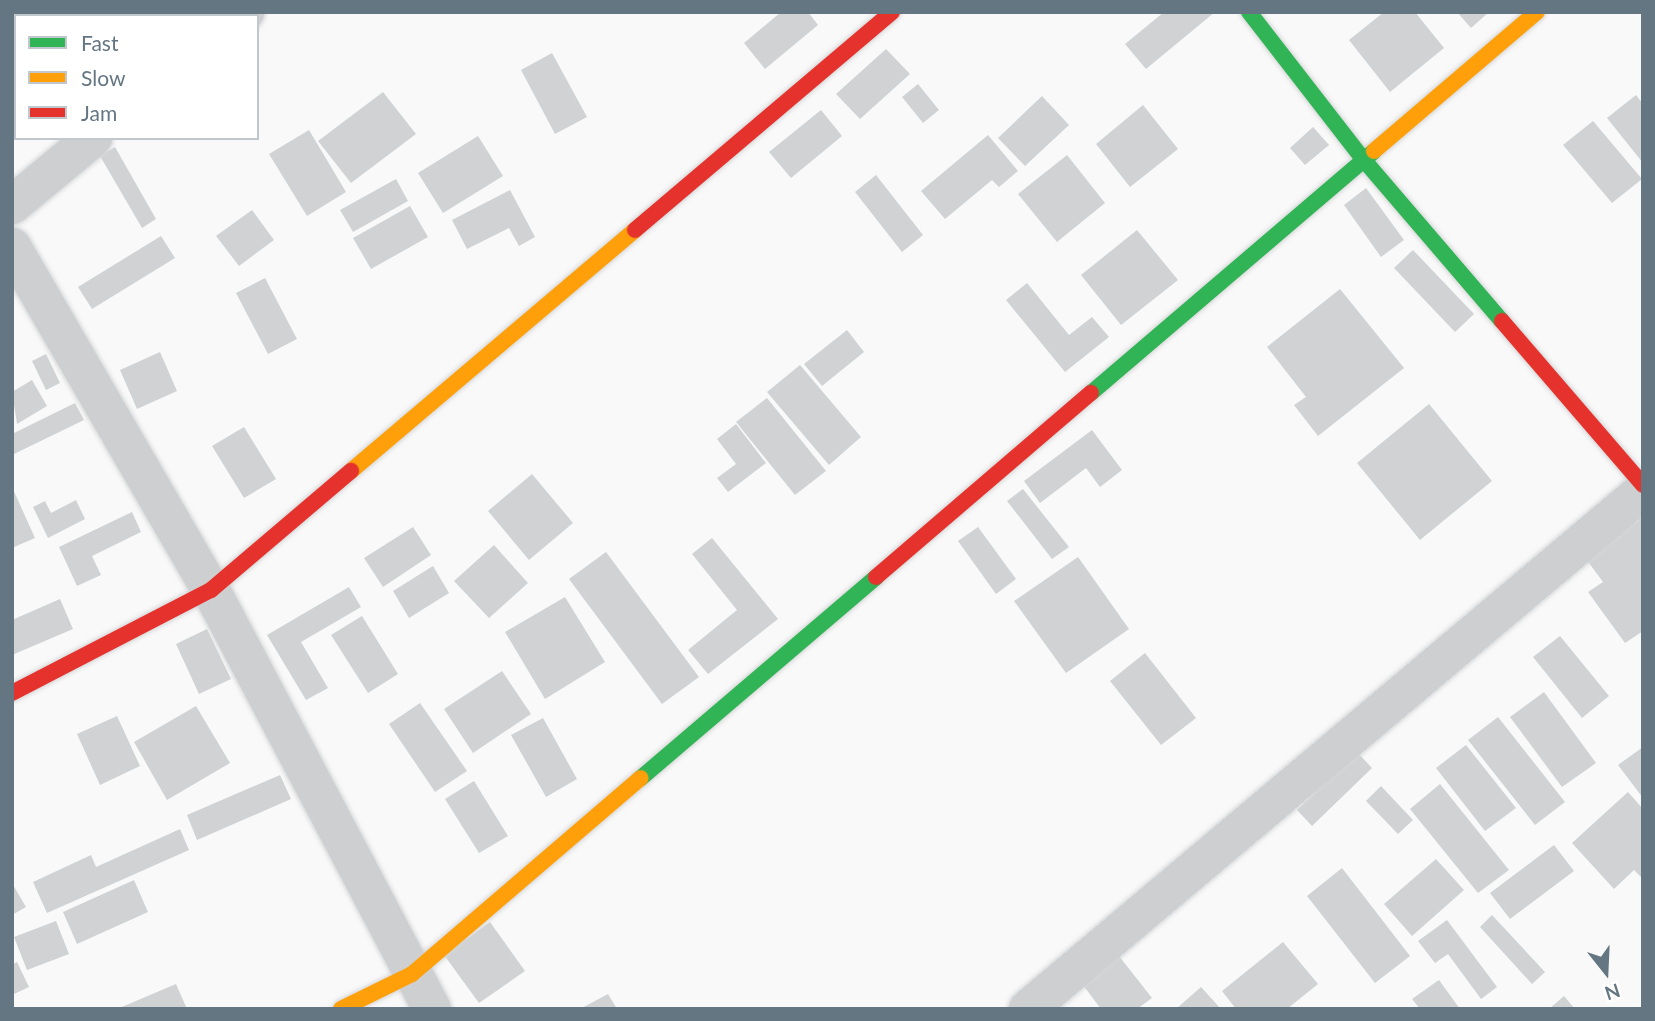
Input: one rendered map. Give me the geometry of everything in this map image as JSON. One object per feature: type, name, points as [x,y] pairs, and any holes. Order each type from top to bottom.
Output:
[{"type":"street","points":[[12,693],[211,590],[892,12]]},
{"type":"street","points":[[1248,12],[1363,159],[1643,485]]},
{"type":"street","points":[[341,1009],[412,974],[1537,12]]},
{"type":"street","points":[[12,205],[91,140]]},
{"type":"street","points":[[12,247],[211,590],[432,1009]]},
{"type":"street","points":[[1028,1009],[1643,491]]},
{"type":"building","points":[[781,12],[808,12],[818,25],[765,69],[744,43]]},
{"type":"building","points":[[1164,12],[1215,12],[1146,69],[1125,44]]},
{"type":"building","points":[[1384,12],[1415,12],[1444,48],[1390,92],[1349,40]]},
{"type":"building","points":[[1457,12],[1489,12],[1471,28]]},
{"type":"building","points":[[886,49],[910,74],[860,119],[836,94]]},
{"type":"building","points":[[552,53],[587,117],[555,134],[521,70]]},
{"type":"building","points":[[918,84],[939,110],[923,123],[902,97]]},
{"type":"building","points":[[383,92],[416,134],[351,183],[318,141]]},
{"type":"building","points":[[1636,95],[1643,104],[1643,163],[1607,118]]},
{"type":"building","points":[[1042,96],[1069,125],[1025,166],[998,138]]},
{"type":"building","points":[[1143,105],[1178,149],[1130,187],[1096,144]]},
{"type":"building","points":[[821,110],[842,136],[791,178],[769,152]]},
{"type":"building","points":[[1593,121],[1642,179],[1612,203],[1563,145]]},
{"type":"building","points":[[1313,127],[1329,145],[1305,165],[1290,148]]},
{"type":"building","points":[[309,130],[346,192],[307,216],[269,154]]},
{"type":"building","points":[[988,135],[1018,171],[999,187],[992,180],[945,219],[921,191]]},
{"type":"building","points":[[478,136],[503,176],[443,213],[418,173]]},
{"type":"building","points":[[115,147],[156,219],[142,228],[100,156]]},
{"type":"building","points":[[1067,155],[1105,203],[1057,242],[1018,194]]},
{"type":"building","points":[[876,175],[923,235],[902,252],[855,192]]},
{"type":"building","points":[[396,179],[408,201],[353,232],[340,210]]},
{"type":"building","points":[[1366,188],[1404,240],[1381,257],[1344,205]]},
{"type":"building","points":[[510,190],[535,237],[519,246],[509,228],[467,249],[452,220]]},
{"type":"building","points":[[410,206],[428,237],[371,269],[353,238]]},
{"type":"building","points":[[252,210],[274,240],[239,266],[216,236]]},
{"type":"building","points":[[1137,230],[1178,280],[1121,325],[1081,275]]},
{"type":"building","points":[[161,236],[175,258],[92,309],[78,287]]},
{"type":"building","points":[[1413,250],[1474,314],[1455,332],[1394,268]]},
{"type":"building","points":[[265,278],[297,339],[268,354],[236,293]]},
{"type":"building","points":[[1027,283],[1069,335],[1092,317],[1109,337],[1065,372],[1006,300]]},
{"type":"building","points":[[1340,289],[1404,368],[1318,436],[1294,405],[1306,397],[1267,347]]},
{"type":"building","points":[[847,330],[864,352],[822,386],[804,364]]},
{"type":"building","points":[[160,352],[177,391],[137,409],[120,370]]},
{"type":"building","points":[[46,354],[60,383],[46,390],[32,361]]},
{"type":"building","points":[[800,365],[861,437],[829,465],[767,392]]},
{"type":"building","points":[[32,380],[47,406],[17,424],[12,392]]},
{"type":"building","points":[[767,398],[826,471],[795,495],[736,422]]},
{"type":"building","points":[[75,403],[84,420],[12,455],[12,434]]},
{"type":"building","points":[[1429,404],[1492,481],[1420,540],[1357,463]]},
{"type":"building","points":[[736,424],[766,463],[728,492],[717,478],[736,464],[717,439]]},
{"type":"building","points":[[244,427],[276,479],[244,498],[212,446]]},
{"type":"building","points":[[1092,430],[1122,470],[1100,487],[1086,468],[1040,503],[1024,481]]},
{"type":"building","points":[[532,474],[573,523],[529,560],[488,511]]},
{"type":"building","points":[[12,487],[35,538],[12,548]]},
{"type":"building","points":[[1023,489],[1069,547],[1052,559],[1007,501]]},
{"type":"building","points":[[76,500],[85,519],[48,538],[33,507],[45,501],[51,513]]},
{"type":"building","points":[[132,512],[141,532],[92,556],[101,575],[77,586],[59,547]]},
{"type":"building","points":[[1643,517],[1643,631],[1625,643],[1588,592],[1603,582],[1586,559]]},
{"type":"building","points":[[413,527],[431,555],[383,587],[364,558]]},
{"type":"building","points":[[978,527],[1016,579],[996,594],[958,541]]},
{"type":"building","points":[[712,538],[778,619],[708,674],[688,650],[737,610],[692,554]]},
{"type":"building","points":[[494,545],[528,583],[489,618],[454,581]]},
{"type":"building","points":[[606,552],[699,677],[662,704],[569,579]]},
{"type":"building","points":[[1078,557],[1129,629],[1066,673],[1014,601]]},
{"type":"building","points":[[433,566],[449,593],[409,618],[393,591]]},
{"type":"building","points":[[349,587],[361,607],[301,642],[328,688],[306,700],[267,635]]},
{"type":"building","points":[[565,597],[605,662],[545,699],[505,632]]},
{"type":"building","points":[[60,599],[73,629],[12,655],[12,620]]},
{"type":"building","points":[[362,616],[398,674],[368,693],[331,635]]},
{"type":"building","points":[[207,629],[231,679],[199,694],[176,644]]},
{"type":"building","points":[[1560,636],[1609,696],[1582,718],[1533,657]]},
{"type":"building","points":[[1145,653],[1196,718],[1161,745],[1110,681]]},
{"type":"building","points":[[502,671],[531,714],[473,753],[444,709]]},
{"type":"building","points":[[1544,692],[1596,763],[1562,787],[1510,717]]},
{"type":"building","points":[[420,703],[467,771],[435,792],[389,724]]},
{"type":"building","points":[[196,706],[230,763],[167,800],[134,742]]},
{"type":"building","points":[[117,716],[140,766],[100,785],[77,734]]},
{"type":"building","points":[[1498,717],[1565,802],[1535,825],[1468,740]]},
{"type":"building","points":[[543,718],[577,779],[546,797],[511,735]]},
{"type":"building","points":[[1466,745],[1516,808],[1485,831],[1436,768]]},
{"type":"building","points":[[1643,747],[1643,798],[1618,765]]},
{"type":"building","points":[[1357,752],[1372,768],[1312,826],[1297,810]]},
{"type":"building","points":[[280,775],[291,799],[197,840],[187,815]]},
{"type":"building","points":[[474,781],[508,836],[479,853],[445,799]]},
{"type":"building","points":[[1440,784],[1509,870],[1478,893],[1410,809]]},
{"type":"building","points":[[1381,786],[1413,820],[1398,834],[1366,801]]},
{"type":"building","points":[[1628,792],[1643,809],[1643,879],[1634,870],[1614,889],[1572,843]]},
{"type":"building","points":[[180,829],[189,850],[47,913],[33,882],[91,855],[96,867]]},
{"type":"building","points":[[1554,845],[1574,871],[1510,919],[1490,893]]},
{"type":"building","points":[[1436,859],[1464,890],[1412,936],[1384,904]]},
{"type":"building","points":[[1342,868],[1410,956],[1375,983],[1307,896]]},
{"type":"building","points":[[134,880],[148,912],[77,944],[63,912]]},
{"type":"building","points":[[12,883],[26,907],[12,915]]},
{"type":"building","points":[[1492,915],[1545,972],[1532,984],[1480,927]]},
{"type":"building","points":[[1447,920],[1497,987],[1481,999],[1448,954],[1435,963],[1418,941]]},
{"type":"building","points":[[56,921],[69,954],[27,970],[14,937]]},
{"type":"building","points":[[490,922],[525,971],[479,1003],[444,955]]},
{"type":"building","points":[[1283,942],[1318,984],[1287,1009],[1236,1009],[1222,991]]},
{"type":"building","points":[[1119,956],[1152,998],[1137,1009],[1101,1009],[1083,985]]},
{"type":"building","points":[[17,962],[29,987],[12,995],[12,965]]},
{"type":"building","points":[[1439,980],[1460,1009],[1420,1009],[1412,999]]},
{"type":"building","points":[[176,984],[187,1009],[117,1009]]},
{"type":"building","points":[[1201,987],[1221,1009],[1176,1009]]},
{"type":"building","points":[[608,994],[617,1009],[580,1009]]},
{"type":"building","points":[[1564,996],[1575,1009],[1549,1009]]},
{"type":"traffic: fast","points":[[1249,12],[1363,159],[1502,321]]},
{"type":"traffic: fast","points":[[1091,393],[1374,151]]},
{"type":"traffic: fast","points":[[641,778],[876,577]]},
{"type":"traffic: slow","points":[[1374,151],[1537,12]]},
{"type":"traffic: slow","points":[[351,471],[635,230]]},
{"type":"traffic: slow","points":[[341,1009],[412,974],[641,778]]},
{"type":"traffic: jam","points":[[635,230],[892,12]]},
{"type":"traffic: jam","points":[[1502,321],[1643,485]]},
{"type":"traffic: jam","points":[[876,577],[1091,393]]},
{"type":"traffic: jam","points":[[12,693],[211,590],[351,471]]}]
